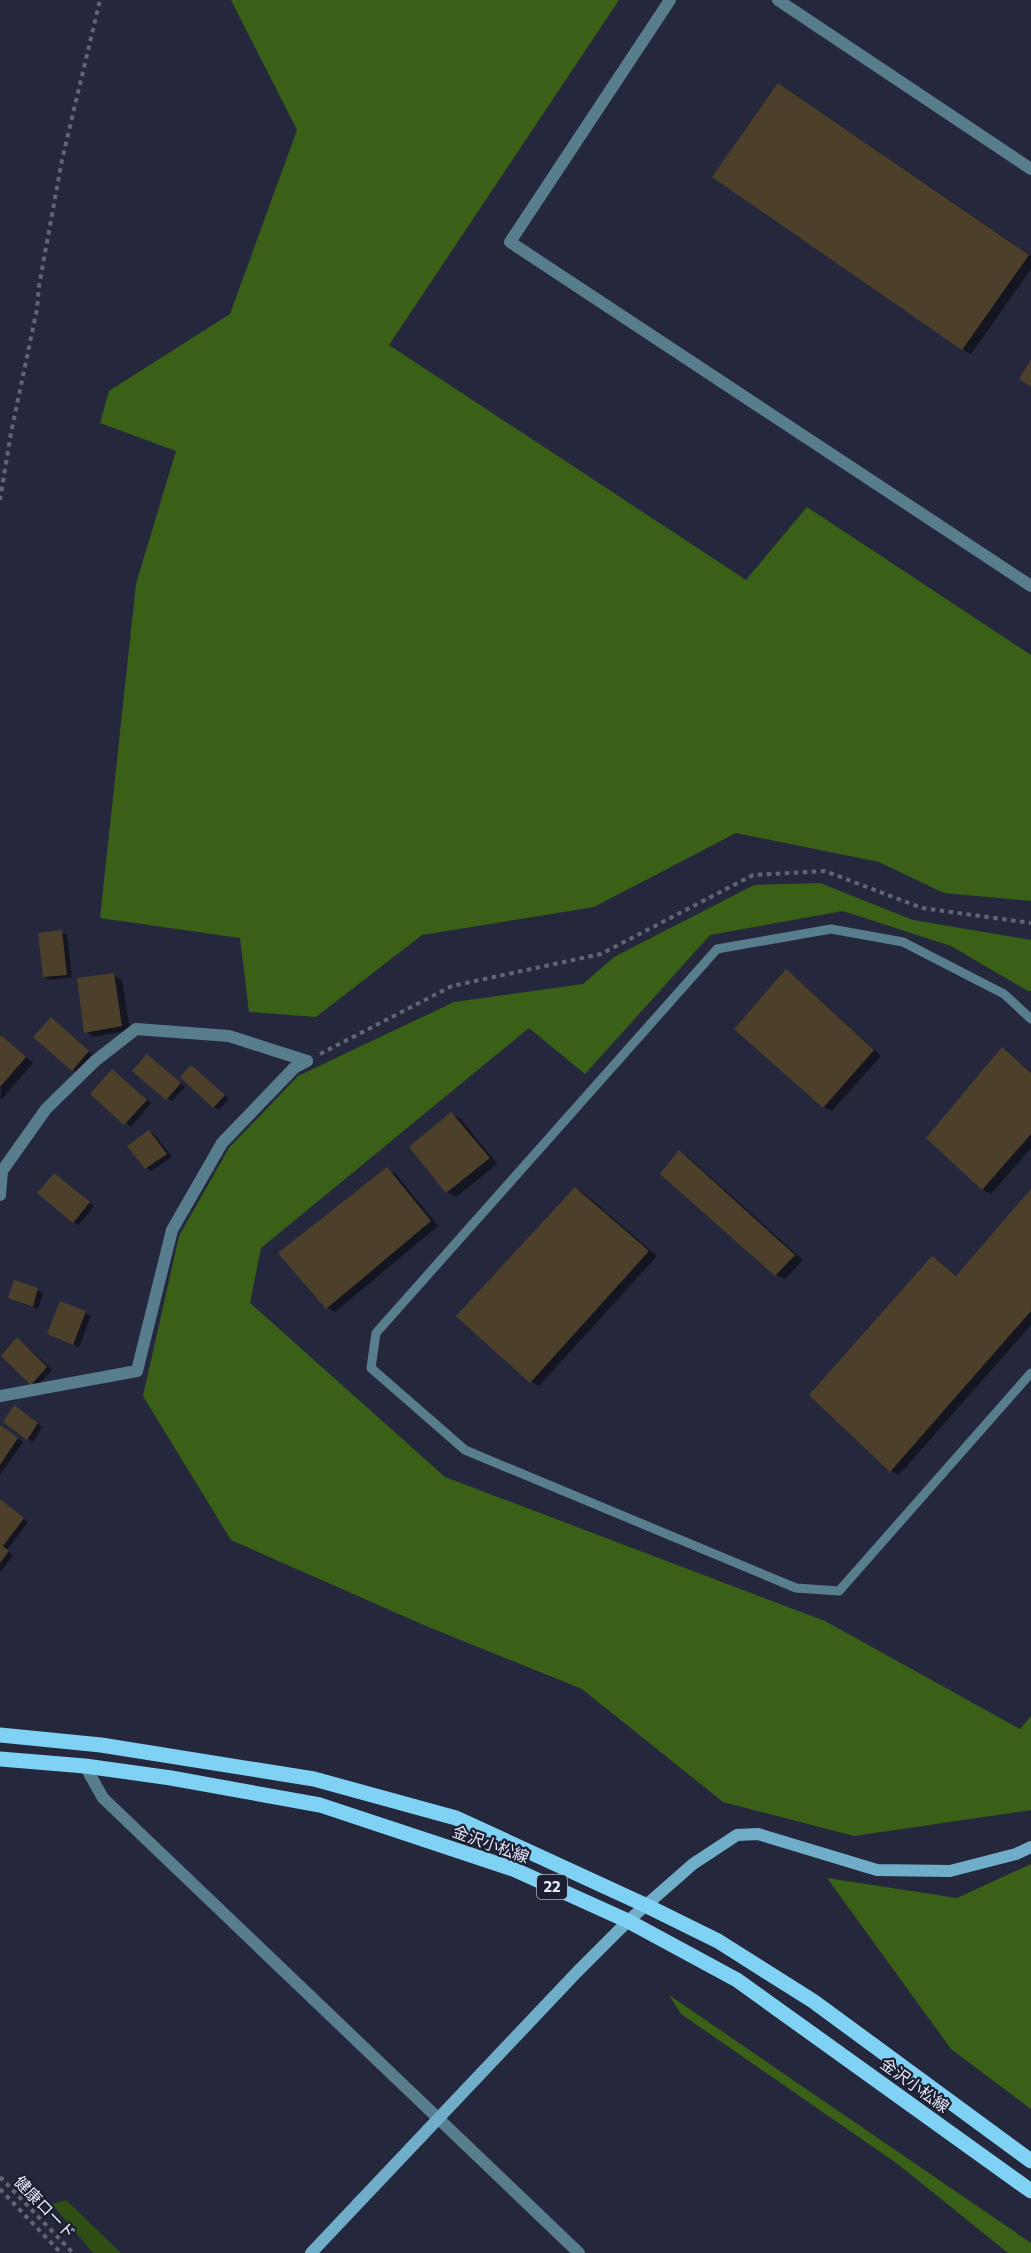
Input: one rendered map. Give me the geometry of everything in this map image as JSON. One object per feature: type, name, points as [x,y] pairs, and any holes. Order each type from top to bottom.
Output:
[{"type":"main road","name":"金沢小松線","points":[[0,1735],[101,1745],[314,1779],[456,1818],[718,1941],[813,2001],[1031,2161]]},
{"type":"main road","name":"金沢小松線","points":[[0,1759],[85,1766],[171,1778],[320,1805],[513,1869],[628,1921],[737,1980],[1031,2191]]},
{"type":"street","points":[[670,0],[510,242],[1031,586]]},
{"type":"street","points":[[778,0],[1031,169]]},
{"type":"street","points":[[0,1195],[2,1171],[46,1109],[95,1061],[136,1029],[229,1036],[307,1061]]},
{"type":"street","points":[[0,1396],[138,1371],[172,1230],[222,1143],[294,1068],[307,1061]]},
{"type":"street","points":[[85,1766],[103,1798],[579,2253]]},
{"type":"street","points":[[311,2253],[628,1921],[693,1864],[737,1835],[759,1834],[877,1870],[951,1871],[1016,1854],[1031,1847]]},
{"type":"lane","points":[[1031,1019],[1004,994],[903,942],[831,929],[717,949],[376,1333],[371,1368],[465,1450],[796,1588],[839,1591],[1031,1373]]},
{"type":"path","points":[[0,500],[37,309],[39,286],[62,160],[100,0]]},
{"type":"path","points":[[307,1061],[452,986],[601,954],[753,875],[825,871],[922,908],[1031,923]]},
{"type":"path","name":"健康ロード","points":[[0,2177],[73,2253]]},
{"type":"path","points":[[0,2188],[61,2253]]},
{"type":"green space","points":[[231,0],[619,0],[389,345],[746,580],[807,507],[1031,655],[1031,901],[944,893],[879,862],[736,833],[594,907],[422,935],[316,1017],[249,1012],[240,938],[100,918],[136,584],[176,451],[100,423],[109,391],[230,314],[297,130]]},
{"type":"green space","points":[[820,883],[913,920],[1031,940],[1031,991],[951,946],[843,911],[710,935],[585,1074],[529,1028],[261,1248],[250,1303],[445,1477],[825,1621],[1020,1729],[1031,1716],[1031,1810],[854,1836],[723,1802],[582,1689],[426,1626],[231,1540],[143,1396],[179,1236],[229,1148],[298,1076],[454,1002],[583,984],[614,957],[754,885]]},
{"type":"green space","points":[[1031,1864],[1031,2109],[951,2049],[827,1878],[957,1898]]},
{"type":"green space","points":[[669,1995],[1031,2243],[1031,2253],[1008,2253],[899,2165],[681,2014]]},
{"type":"green space","points":[[66,2200],[121,2253],[93,2253],[52,2204]]},
{"type":"building","points":[[778,83],[1029,255],[962,350],[712,177]]},
{"type":"building","points":[[1031,360],[1031,387],[1019,379]]},
{"type":"building","points":[[62,930],[67,975],[43,977],[38,933]]},
{"type":"building","points":[[786,969],[874,1050],[823,1108],[734,1029]]},
{"type":"building","points":[[114,973],[122,1026],[84,1033],[77,978]]},
{"type":"building","points":[[51,1017],[89,1051],[72,1071],[33,1037]]},
{"type":"building","points":[[1,1035],[26,1057],[0,1087],[0,1037]]},
{"type":"building","points":[[1002,1047],[1031,1073],[1031,1134],[982,1190],[926,1138]]},
{"type":"building","points":[[147,1054],[181,1083],[166,1100],[132,1071]]},
{"type":"building","points":[[191,1065],[225,1095],[213,1108],[180,1077]]},
{"type":"building","points":[[112,1069],[147,1100],[124,1125],[90,1094]]},
{"type":"building","points":[[451,1112],[490,1158],[446,1193],[409,1147]]},
{"type":"building","points":[[149,1130],[167,1154],[145,1169],[127,1146]]},
{"type":"building","points":[[679,1150],[795,1255],[775,1276],[660,1174]]},
{"type":"building","points":[[387,1167],[431,1221],[326,1309],[278,1253]]},
{"type":"building","points":[[54,1173],[90,1202],[73,1223],[37,1193]]},
{"type":"building","points":[[575,1187],[649,1251],[530,1383],[456,1316]]},
{"type":"building","points":[[1031,1189],[1031,1311],[890,1472],[809,1395],[932,1256],[956,1276]]},
{"type":"building","points":[[14,1280],[38,1288],[33,1307],[8,1298]]},
{"type":"building","points":[[60,1301],[86,1311],[73,1345],[47,1334]]},
{"type":"building","points":[[17,1337],[47,1367],[31,1385],[1,1356]]},
{"type":"building","points":[[14,1405],[38,1423],[27,1440],[3,1422]]},
{"type":"building","points":[[0,1425],[18,1438],[0,1465]]},
{"type":"building","points":[[0,1499],[24,1518],[3,1546],[9,1551],[0,1563]]}]
